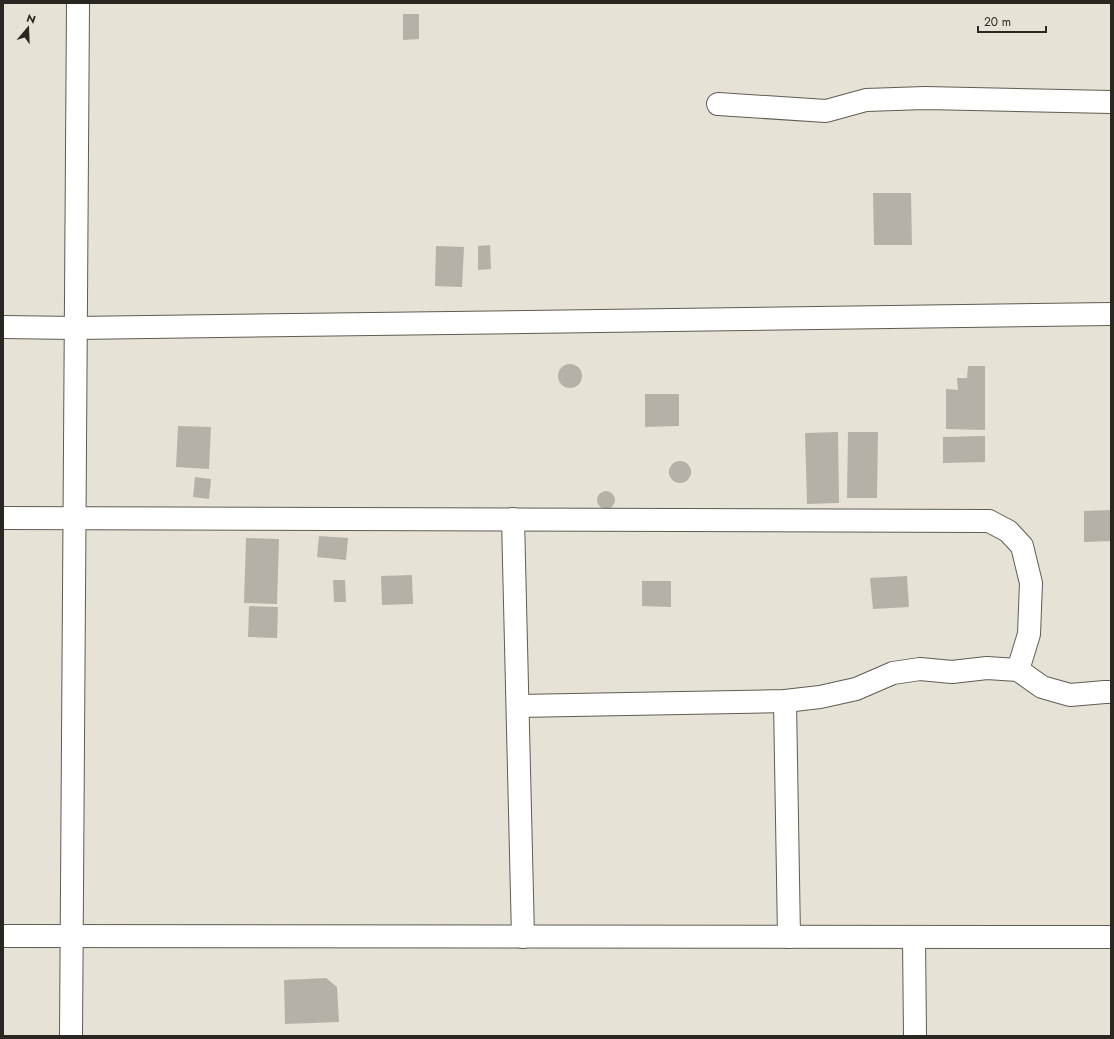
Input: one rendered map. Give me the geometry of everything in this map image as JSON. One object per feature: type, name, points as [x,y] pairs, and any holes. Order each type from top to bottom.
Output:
[{"type":"street","points":[[71,1036],[78,3]]},
{"type":"street","points":[[718,104],[826,111],[866,100],[925,98],[1111,102]]},
{"type":"street","points":[[3,327],[76,328],[1111,314]]},
{"type":"street","points":[[3,518],[988,521],[1008,531],[1022,546],[1031,583],[1029,634],[1018,670]]},
{"type":"street","points":[[513,519],[523,937]]},
{"type":"street","points":[[518,706],[785,701],[820,697],[856,689],[893,673],[920,669],[952,672],[987,668],[1018,670],[1042,687],[1070,695],[1111,692]]},
{"type":"street","points":[[785,701],[789,937]]},
{"type":"street","points":[[3,936],[1111,937]]},
{"type":"street","points":[[914,937],[915,1036]]},
{"type":"building","points":[[403,14],[419,14],[419,39],[403,40]]},
{"type":"building","points":[[873,193],[911,193],[912,245],[874,245]]},
{"type":"building","points":[[490,245],[491,269],[478,270],[478,246]]},
{"type":"building","points":[[436,246],[464,247],[462,287],[435,286]]},
{"type":"building","points":[[570,364],[579,367],[582,376],[579,385],[570,388],[561,385],[558,376],[561,367]]},
{"type":"building","points":[[968,366],[985,366],[985,430],[946,429],[946,389],[958,390],[957,378],[967,378]]},
{"type":"building","points":[[645,394],[679,394],[679,426],[645,427]]},
{"type":"building","points":[[178,426],[211,427],[209,469],[176,467]]},
{"type":"building","points":[[838,432],[839,503],[807,504],[805,433]]},
{"type":"building","points":[[848,432],[878,432],[877,498],[847,498]]},
{"type":"building","points":[[985,436],[985,462],[943,463],[943,437]]},
{"type":"building","points":[[680,461],[684,462],[690,468],[690,476],[684,482],[680,483],[676,482],[670,476],[669,472],[670,468],[676,462]]},
{"type":"building","points":[[195,477],[211,479],[209,499],[193,497]]},
{"type":"building","points":[[606,491],[612,494],[615,500],[612,506],[606,509],[600,506],[597,500],[600,494]]},
{"type":"building","points":[[1111,510],[1111,541],[1084,542],[1084,511]]},
{"type":"building","points":[[319,536],[348,538],[346,560],[317,557]]},
{"type":"building","points":[[246,538],[279,539],[277,604],[244,603]]},
{"type":"building","points":[[412,575],[413,604],[382,605],[381,576]]},
{"type":"building","points":[[907,576],[909,607],[873,609],[870,578]]},
{"type":"building","points":[[333,580],[345,580],[346,602],[334,602]]},
{"type":"building","points":[[642,581],[671,581],[671,607],[642,606]]},
{"type":"building","points":[[249,606],[278,607],[277,638],[248,637]]},
{"type":"building","points":[[326,978],[337,987],[339,1022],[285,1024],[284,980]]}]
